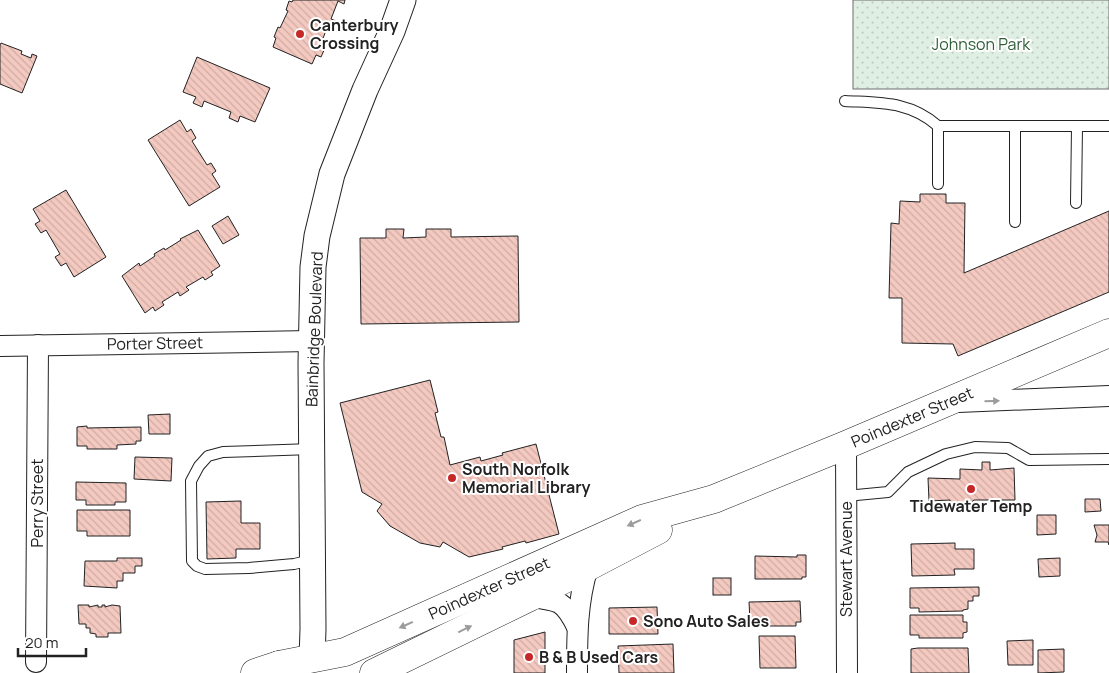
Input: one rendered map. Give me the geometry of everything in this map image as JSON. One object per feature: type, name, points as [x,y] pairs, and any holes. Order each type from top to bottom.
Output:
[{"type":"main road","name":"Poindexter Street","points":[[266,670],[312,666],[642,519],[714,499],[846,446],[1109,333]]},
{"type":"main road","name":"Poindexter Street","points":[[374,673],[408,661],[649,536],[714,499]]},
{"type":"street","name":"Bainbridge Boulevard","points":[[312,666],[311,341],[313,266],[317,236],[332,174],[365,90],[392,31],[403,0]]},
{"type":"street","name":"Porter Street","points":[[0,346],[311,341]]},
{"type":"street","name":"Perry Street","points":[[36,662],[38,345]]},
{"type":"street","points":[[944,403],[1109,396]]},
{"type":"street","name":"Stewart Avenue","points":[[846,446],[847,673]]},
{"type":"street","points":[[577,673],[577,628],[583,584],[588,567]]},
{"type":"street","points":[[530,597],[554,600],[569,610],[577,628]]},
{"type":"lane","points":[[844,101],[897,104],[927,116],[938,126],[1109,126]]},
{"type":"lane","points":[[938,126],[938,184]]},
{"type":"lane","points":[[1015,126],[1015,222]]},
{"type":"lane","points":[[1076,203],[1077,126]]},
{"type":"lane","points":[[846,496],[888,492],[908,472],[946,454],[975,447],[1008,448],[1029,460],[1109,459]]},
{"type":"lane","points":[[312,449],[223,452],[208,456],[199,466],[191,481],[192,561],[196,566],[205,569],[249,568],[294,564],[312,560]]},
{"type":"green space","name":"Johnson Park","points":[[853,0],[1109,0],[1109,89],[853,89]]},
{"type":"building","name":"Canterbury Crossing","points":[[293,0],[345,0],[344,4],[338,1],[331,19],[336,21],[332,30],[327,28],[320,46],[325,48],[321,57],[316,55],[312,64],[273,47],[278,27],[280,28],[288,11],[286,10],[289,1],[292,2]]},
{"type":"building","points":[[1,43],[22,51],[21,54],[31,58],[32,54],[37,56],[22,93],[0,84]]},
{"type":"building","points":[[197,57],[270,88],[255,122],[240,116],[238,122],[229,118],[231,112],[204,101],[202,107],[193,103],[196,97],[183,92]]},
{"type":"building","points":[[180,120],[187,132],[191,129],[196,138],[192,141],[207,165],[211,163],[216,171],[212,174],[220,187],[189,206],[148,140]]},
{"type":"building","points":[[66,190],[106,257],[74,277],[66,263],[61,266],[55,257],[60,254],[46,230],[41,233],[35,224],[40,221],[33,209]]},
{"type":"building","points":[[920,194],[946,194],[946,203],[965,203],[964,273],[1109,211],[1109,292],[958,356],[953,344],[902,343],[902,298],[889,298],[891,223],[899,224],[900,201],[920,202]]},
{"type":"building","points":[[228,216],[239,235],[223,244],[212,226]]},
{"type":"building","points":[[386,229],[404,229],[403,238],[426,237],[426,229],[451,229],[451,237],[518,236],[519,322],[361,324],[360,238],[386,238]]},
{"type":"building","points":[[198,230],[220,266],[211,272],[213,275],[205,280],[203,277],[186,287],[189,290],[180,296],[178,292],[162,302],[164,305],[155,311],[153,307],[145,313],[122,276],[139,263],[140,266],[155,256],[154,254],[164,248],[165,250],[180,239]]},
{"type":"building","name":"South Norfolk Memorial Library","points":[[430,380],[438,412],[435,413],[441,437],[444,437],[450,465],[480,457],[481,461],[536,444],[559,534],[526,543],[525,541],[502,547],[503,549],[469,557],[443,542],[440,547],[420,543],[390,526],[377,511],[382,504],[362,492],[340,403]]},
{"type":"building","points":[[170,414],[170,434],[149,434],[148,415]]},
{"type":"building","points":[[87,426],[87,428],[141,427],[141,441],[136,441],[136,444],[117,445],[117,449],[87,449],[87,446],[77,446],[77,427]]},
{"type":"building","points":[[135,457],[172,458],[171,481],[134,479]]},
{"type":"building","name":"Tidewater Temp","points":[[982,462],[990,462],[990,470],[1014,468],[1015,500],[974,500],[968,505],[950,505],[950,500],[929,501],[928,478],[960,479],[960,469],[982,470]]},
{"type":"building","points":[[76,482],[126,483],[126,502],[115,502],[115,505],[86,505],[86,500],[76,500]]},
{"type":"building","points":[[1085,499],[1100,499],[1101,511],[1085,512]]},
{"type":"building","points":[[241,501],[241,523],[260,523],[260,549],[236,549],[236,558],[207,559],[206,502]]},
{"type":"building","points":[[77,510],[130,510],[130,536],[87,536],[87,531],[77,531]]},
{"type":"building","points":[[1037,515],[1056,515],[1056,534],[1037,535]]},
{"type":"building","points":[[1094,525],[1109,525],[1109,545],[1108,542],[1095,542],[1097,535]]},
{"type":"building","points":[[955,543],[955,549],[974,549],[974,569],[954,569],[955,575],[912,576],[911,544]]},
{"type":"building","points":[[797,555],[806,555],[806,577],[802,577],[802,579],[755,579],[755,556],[797,557]]},
{"type":"building","points":[[117,558],[142,558],[142,566],[135,566],[135,573],[123,573],[123,581],[117,581],[117,588],[84,586],[85,561],[117,561]]},
{"type":"building","points":[[1060,558],[1060,576],[1039,577],[1038,559]]},
{"type":"building","points":[[713,578],[731,578],[731,595],[713,595]]},
{"type":"building","points":[[979,587],[979,596],[973,596],[973,601],[968,601],[968,609],[963,611],[919,612],[919,608],[910,608],[910,588]]},
{"type":"building","points":[[800,601],[801,622],[796,622],[796,626],[764,626],[764,621],[750,621],[749,602]]},
{"type":"building","points":[[78,605],[89,605],[89,607],[98,605],[98,607],[102,607],[102,605],[105,605],[105,607],[112,605],[120,606],[121,633],[108,633],[108,637],[96,637],[96,634],[90,633],[90,628],[86,628],[86,624],[79,624]]},
{"type":"building","name":"Sono Auto Sales","points":[[657,607],[658,634],[609,634],[609,608]]},
{"type":"building","points":[[910,615],[963,615],[963,622],[967,622],[967,632],[963,633],[963,638],[919,638],[919,635],[910,635]]},
{"type":"building","name":"B & B Used Cars","points":[[545,632],[545,673],[514,673],[514,640]]},
{"type":"building","points":[[759,636],[795,636],[796,668],[760,668]]},
{"type":"building","points":[[1033,640],[1033,665],[1008,665],[1007,641]]},
{"type":"building","points":[[673,644],[674,673],[619,673],[618,646]]},
{"type":"building","points":[[968,648],[969,673],[911,673],[911,649]]},
{"type":"building","points":[[1064,649],[1064,672],[1038,673],[1038,650]]},
{"type":"place","name":"Canterbury Crossing","points":[[300,34]]},
{"type":"place","name":"South Norfolk Memorial Library","points":[[452,478]]},
{"type":"place","name":"Tidewater Temp","points":[[971,489]]},
{"type":"place","name":"Sono Auto Sales","points":[[633,621]]},
{"type":"place","name":"B & B Used Cars","points":[[529,657]]}]
